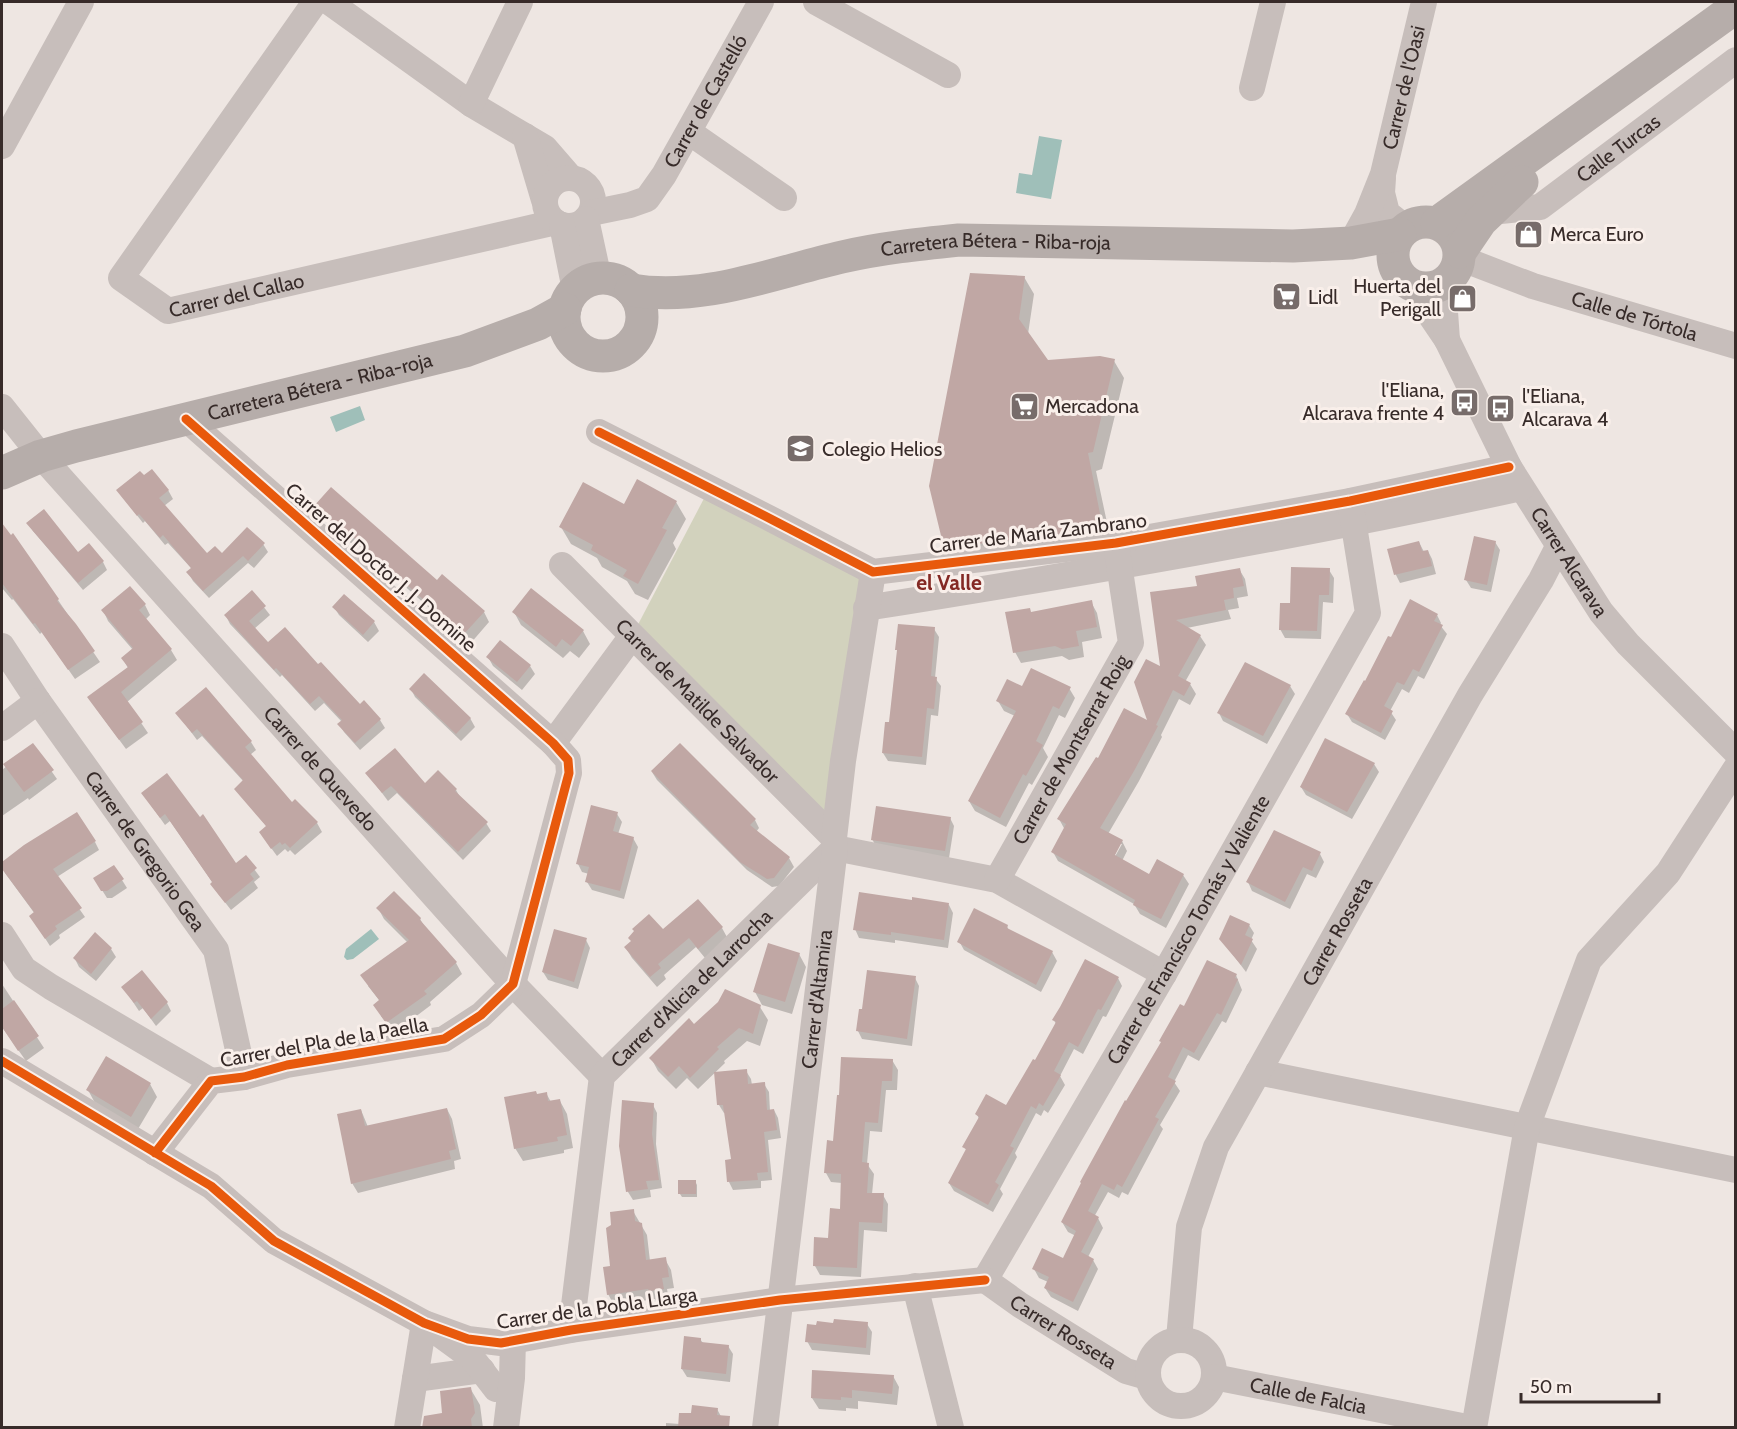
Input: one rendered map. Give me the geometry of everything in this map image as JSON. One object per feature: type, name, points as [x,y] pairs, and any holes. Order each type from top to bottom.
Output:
[{"type":"main road","name":"Carretera Bétera - Riba-roja","points":[[631,290],[648,293],[705,291],[844,257],[905,245],[959,240],[1293,246],[1351,243],[1414,228],[1599,106],[1736,7]]},
{"type":"main road","name":"Carretera Bétera - Riba-roja","points":[[1455,266],[1481,221],[1599,106]]},
{"type":"main road","points":[[1414,228],[1453,234],[1455,266],[1434,287],[1407,278],[1393,250],[1414,228]]},
{"type":"main road","name":"Carretera Bétera - Riba-roja","points":[[1293,246],[1383,268],[1407,278]]},
{"type":"main road","points":[[610,279],[631,290],[642,312],[637,336],[630,345],[610,356],[588,353],[576,346],[568,335],[564,322],[579,293],[610,279]]},
{"type":"main road","name":"Carretera Bétera - Riba-roja","points":[[637,336],[705,291]]},
{"type":"main road","name":"Carretera Bétera - Riba-roja","points":[[2,473],[41,456],[465,351],[538,324],[579,293]]},
{"type":"main road","name":"Carretera Bétera - Riba-roja","points":[[465,351],[546,347],[588,353]]},
{"type":"street","points":[[2,146],[81,2]]},
{"type":"street","name":"Carrer del Callao","points":[[315,2],[121,278],[168,311],[514,230],[552,214]]},
{"type":"street","points":[[329,2],[471,104],[545,148],[593,197],[579,293]]},
{"type":"street","points":[[471,104],[520,2]]},
{"type":"street","name":"Carrer de Castelló","points":[[638,202],[664,175],[761,2]]},
{"type":"street","points":[[816,2],[948,75]]},
{"type":"street","points":[[1252,88],[1273,2]]},
{"type":"street","name":"Carrer de l'Oasi","points":[[1351,243],[1367,213],[1383,174],[1424,2]]},
{"type":"street","name":"Calle Turcas","points":[[1491,212],[1540,207],[1736,60]]},
{"type":"street","points":[[689,132],[784,198]]},
{"type":"street","points":[[525,136],[579,293]]},
{"type":"street","name":"Carrer de l'Oasi","points":[[1383,174],[1382,193],[1387,213],[1414,228]]},
{"type":"street","points":[[556,181],[578,181],[607,196],[638,202],[589,216],[575,226],[552,214],[546,192],[556,181]]},
{"type":"street","name":"Calle de Tórtola","points":[[1455,266],[1486,283],[1533,286],[1736,346]]},
{"type":"street","name":"Carrer Alcarava","points":[[1447,340],[1445,312],[1455,266]]},
{"type":"street","name":"Carrer Alcarava","points":[[1407,278],[1447,340],[1515,478],[1601,612],[1628,644],[1736,752]]},
{"type":"street","name":"Carrer de Quevedo","points":[[2,407],[41,456],[513,984],[602,1077]]},
{"type":"street","name":"Carrer del Doctor J. J. Domine","points":[[186,419],[553,743]]},
{"type":"street","points":[[599,432],[873,572]]},
{"type":"street","name":"Carrer de María Zambrano","points":[[866,608],[1118,555],[1351,512],[1515,478]]},
{"type":"street","name":"Carrer de Francisco Tomás y Valiente","points":[[985,1280],[1164,974],[1368,613],[1351,512]]},
{"type":"street","name":"Carrer Rosseta","points":[[985,1280],[1020,1305],[1126,1371],[1147,1377],[1149,1361],[1154,1353],[1161,1346],[1179,1339],[1189,1227],[1216,1147],[1465,705],[1558,547]]},
{"type":"street","name":"Carrer de María Zambrano","points":[[873,572],[1118,555]]},
{"type":"street","name":"Carrer de Montserrat Roig","points":[[997,880],[1131,644],[1118,555]]},
{"type":"street","name":"Carrer de Matilde Salvador","points":[[562,565],[835,843]]},
{"type":"street","name":"Carrer d'Altamira","points":[[765,1428],[843,761],[873,572]]},
{"type":"street","points":[[513,984],[569,773],[568,760],[553,743],[632,636]]},
{"type":"street","name":"Carrer de Gregorio Gea","points":[[2,646],[38,701],[216,950],[244,1077]]},
{"type":"street","points":[[2,728],[38,701]]},
{"type":"street","points":[[1473,1428],[1527,1127],[1589,960],[1668,873],[1736,768]]},
{"type":"street","points":[[835,843],[997,880],[1164,974]]},
{"type":"street","name":"Carrer d'Alicia de Larrocha","points":[[571,1330],[602,1077],[835,843]]},
{"type":"street","points":[[2,935],[24,969],[211,1081]]},
{"type":"street","name":"Carrer del Pla de la Paella","points":[[155,1153],[211,1081],[244,1077],[287,1065],[444,1039],[481,1015],[513,984]]},
{"type":"street","name":"Carrer de la Pobla Llarga","points":[[2,1062],[211,1186],[274,1241],[424,1323],[468,1339],[507,1342],[571,1330],[780,1300],[915,1286]]},
{"type":"street","points":[[1258,1072],[1736,1170]]},
{"type":"street","points":[[951,1428],[915,1286],[985,1280]]},
{"type":"street","points":[[407,1428],[424,1323],[472,1358],[489,1379]]},
{"type":"street","points":[[1147,1377],[1153,1392],[1187,1417],[1211,1386],[1214,1368],[1206,1350],[1189,1340],[1179,1339]]},
{"type":"street","points":[[492,1428],[489,1379],[507,1342]]},
{"type":"street","points":[[506,1428],[512,1378],[507,1342]]},
{"type":"street","name":"Calle de Falcia","points":[[1214,1377],[1473,1428]]},
{"type":"street","points":[[415,1379],[489,1379]]},
{"type":"green space","points":[[710,487],[873,572],[834,838],[632,636]]},
{"type":"water","points":[[1039,136],[1062,140],[1051,199],[1016,193],[1019,173],[1032,175]]},
{"type":"water","points":[[360,406],[365,420],[336,432],[330,417]]},
{"type":"water","points":[[371,929],[379,939],[353,959],[347,960],[344,957],[346,949]]},
{"type":"building","name":"Mercadona","points":[[970,273],[1025,276],[1019,319],[1048,360],[1100,356],[1115,359],[1093,452],[1088,453],[1103,529],[944,548],[929,486]]},
{"type":"building","points":[[152,469],[169,490],[159,498],[207,553],[215,546],[222,553],[247,527],[265,543],[248,561],[243,556],[203,591],[186,572],[191,568],[163,535],[160,538],[139,514],[137,516],[116,490],[140,471],[144,475]]},
{"type":"building","points":[[637,479],[677,501],[662,528],[667,530],[638,584],[623,576],[627,570],[591,550],[593,545],[559,527],[583,482],[624,504]]},
{"type":"building","points":[[331,487],[437,580],[442,574],[485,611],[463,635],[350,534],[348,536],[314,506]]},
{"type":"building","points":[[44,509],[78,552],[89,543],[104,561],[78,583],[26,523]]},
{"type":"building","points":[[2,523],[11,535],[13,533],[59,599],[57,601],[95,651],[68,670],[35,623],[33,624],[2,583]]},
{"type":"building","points":[[1474,536],[1496,541],[1487,585],[1464,580]]},
{"type":"building","points":[[1419,541],[1422,551],[1428,550],[1432,566],[1394,575],[1387,549]]},
{"type":"building","points":[[1291,567],[1330,568],[1329,595],[1319,595],[1317,631],[1279,630],[1280,603],[1290,603]]},
{"type":"building","points":[[1240,568],[1244,586],[1233,588],[1234,598],[1224,600],[1226,610],[1176,620],[1201,635],[1178,676],[1191,683],[1184,696],[1173,690],[1156,725],[1158,726],[1100,828],[1123,840],[1115,855],[1149,874],[1157,859],[1184,874],[1161,919],[1133,905],[1135,900],[1051,852],[1066,824],[1057,819],[1096,757],[1098,758],[1124,708],[1147,720],[1134,682],[1146,659],[1160,666],[1150,592],[1197,586],[1195,576]]},
{"type":"building","points":[[130,586],[146,604],[139,610],[172,649],[121,692],[143,722],[119,740],[87,697],[128,667],[121,658],[133,648],[101,610]]},
{"type":"building","points":[[531,588],[584,630],[571,646],[562,639],[556,647],[512,612]]},
{"type":"building","points":[[252,590],[266,606],[249,621],[268,642],[285,627],[318,664],[321,662],[360,704],[364,700],[381,719],[355,743],[337,724],[342,720],[319,696],[310,704],[276,668],[274,670],[224,615]]},
{"type":"building","points":[[344,594],[375,621],[363,635],[332,607]]},
{"type":"building","points":[[1410,599],[1438,614],[1434,621],[1443,625],[1419,672],[1413,669],[1404,685],[1397,682],[1384,706],[1393,711],[1381,733],[1345,714],[1388,636],[1391,637]]},
{"type":"building","points":[[1092,600],[1097,627],[1076,631],[1079,646],[1062,649],[1055,646],[1013,653],[1005,612],[1030,608],[1031,612]]},
{"type":"building","points":[[898,624],[935,627],[931,676],[937,677],[934,709],[927,708],[922,757],[882,753],[885,722],[889,722]]},
{"type":"building","points":[[500,640],[531,665],[517,682],[486,657]]},
{"type":"building","points":[[1245,662],[1291,685],[1263,736],[1217,713]]},
{"type":"building","points":[[1031,668],[1071,687],[1059,709],[1053,706],[1036,741],[1043,745],[1026,776],[1023,774],[1000,818],[968,801],[1016,711],[996,701],[1007,679],[1022,686]]},
{"type":"building","points":[[424,673],[471,718],[456,734],[409,689]]},
{"type":"building","points":[[206,687],[252,741],[245,747],[292,802],[295,799],[318,822],[290,848],[280,842],[271,849],[259,832],[266,826],[234,789],[243,780],[197,729],[192,733],[175,713]]},
{"type":"building","points":[[1325,738],[1375,763],[1347,812],[1300,787]]},
{"type":"building","points":[[33,743],[54,770],[24,792],[3,764]]},
{"type":"building","points":[[680,743],[756,819],[750,825],[790,857],[774,878],[767,879],[740,862],[651,771]]},
{"type":"building","points":[[395,748],[425,783],[438,770],[457,789],[455,791],[488,822],[458,852],[391,786],[382,793],[365,773]]},
{"type":"building","points":[[167,773],[200,817],[203,814],[236,863],[246,855],[257,868],[250,874],[254,879],[225,903],[210,884],[212,882],[165,814],[160,818],[141,793]]},
{"type":"building","points":[[591,805],[618,812],[613,831],[634,837],[620,891],[585,882],[589,867],[576,864]]},
{"type":"building","points":[[876,806],[951,817],[945,851],[871,840]]},
{"type":"building","points":[[77,812],[96,841],[53,869],[82,908],[55,926],[57,929],[45,939],[29,916],[34,912],[2,869],[2,862],[24,845]]},
{"type":"building","points":[[1274,830],[1321,852],[1312,871],[1303,867],[1285,902],[1246,882]]},
{"type":"building","points":[[114,865],[124,879],[107,891],[101,891],[93,878]]},
{"type":"building","points":[[394,891],[421,918],[420,920],[457,962],[424,991],[427,994],[386,1023],[373,1005],[379,1000],[360,975],[409,940],[376,908]]},
{"type":"building","points":[[859,892],[949,903],[944,940],[891,932],[891,935],[853,930]]},
{"type":"building","points":[[698,899],[723,927],[698,949],[689,938],[658,964],[661,968],[650,977],[624,947],[631,941],[628,938],[634,931],[632,929],[649,914],[663,929]]},
{"type":"building","points":[[974,908],[1053,951],[1036,985],[957,942]]},
{"type":"building","points":[[1230,915],[1250,924],[1245,935],[1253,939],[1241,965],[1219,939]]},
{"type":"building","points":[[554,929],[587,938],[574,982],[542,972]]},
{"type":"building","points":[[95,932],[112,948],[91,974],[73,958]]},
{"type":"building","points":[[768,943],[800,953],[785,1002],[753,992]]},
{"type":"building","points":[[1085,959],[1119,977],[1101,1010],[1098,1009],[1078,1047],[1069,1042],[1054,1071],[1061,1075],[1043,1106],[1039,1103],[1036,1109],[1031,1106],[1010,1146],[1014,1148],[995,1182],[999,1185],[988,1205],[948,1183],[966,1149],[962,1147],[979,1117],[975,1114],[986,1094],[1006,1105],[1056,1022],[1052,1020]]},
{"type":"building","points":[[1207,960],[1237,974],[1235,978],[1238,979],[1221,1015],[1217,1013],[1194,1053],[1183,1047],[1168,1077],[1176,1081],[1155,1117],[1159,1119],[1122,1187],[1117,1184],[1114,1190],[1102,1184],[1088,1211],[1099,1217],[1081,1252],[1094,1259],[1073,1302],[1044,1288],[1049,1277],[1032,1269],[1042,1248],[1063,1258],[1076,1231],[1061,1222],[1080,1182],[1125,1100],[1161,1042],[1159,1041],[1180,1004],[1184,1006]]},
{"type":"building","points":[[142,970],[168,1002],[151,1019],[137,1001],[134,1003],[121,987]]},
{"type":"building","points":[[867,970],[916,976],[907,1039],[856,1031],[859,1009],[862,1009]]},
{"type":"building","points":[[725,989],[761,1005],[753,1034],[739,1028],[717,1047],[719,1049],[690,1078],[679,1066],[668,1077],[649,1058],[689,1018],[694,1024],[718,1002]]},
{"type":"building","points":[[14,1000],[39,1036],[18,1051],[2,1027],[2,1009]]},
{"type":"building","points":[[106,1056],[151,1083],[131,1117],[86,1090]]},
{"type":"building","points":[[841,1057],[893,1059],[892,1081],[882,1081],[878,1123],[865,1122],[862,1162],[869,1163],[867,1193],[884,1193],[882,1223],[859,1222],[857,1268],[813,1266],[814,1237],[828,1238],[830,1208],[840,1209],[841,1174],[824,1173],[827,1140],[833,1141]]},
{"type":"building","points":[[747,1069],[748,1084],[765,1082],[767,1110],[774,1109],[777,1130],[764,1132],[768,1172],[757,1173],[758,1180],[727,1182],[725,1160],[731,1159],[723,1105],[717,1105],[714,1072]]},
{"type":"building","points":[[536,1091],[537,1094],[547,1092],[548,1101],[560,1099],[567,1135],[557,1137],[558,1141],[514,1149],[504,1097]]},
{"type":"building","points":[[622,1100],[654,1103],[652,1134],[659,1180],[646,1181],[648,1189],[626,1192],[619,1146]]},
{"type":"building","points":[[447,1108],[456,1149],[449,1151],[451,1159],[351,1184],[337,1114],[361,1109],[365,1126]]},
{"type":"building","points":[[678,1180],[696,1180],[696,1194],[678,1194]]},
{"type":"building","points":[[634,1209],[635,1221],[642,1223],[646,1260],[666,1257],[669,1277],[662,1278],[664,1289],[607,1295],[603,1267],[610,1266],[606,1228],[611,1225],[610,1212]]},
{"type":"building","points":[[834,1319],[868,1322],[866,1348],[805,1342],[807,1324],[816,1325],[817,1321],[833,1323]]},
{"type":"building","points":[[684,1336],[701,1338],[701,1342],[729,1345],[726,1374],[681,1369]]},
{"type":"building","points":[[812,1370],[894,1375],[892,1394],[852,1390],[852,1398],[841,1397],[841,1400],[811,1398]]},
{"type":"building","points":[[471,1387],[475,1413],[471,1419],[472,1428],[422,1428],[424,1416],[442,1413],[440,1391]]},
{"type":"building","points":[[692,1405],[718,1408],[717,1415],[730,1416],[729,1428],[678,1428],[679,1413],[691,1413]]},
{"type":"cycle path","points":[[155,1153],[211,1081],[244,1077],[287,1065],[444,1039],[481,1015],[513,984],[569,773],[568,760],[553,743],[186,419]]},
{"type":"cycle path","points":[[599,432],[873,572],[1116,543],[1350,501],[1509,467]]},
{"type":"cycle path","points":[[2,1061],[211,1186],[274,1241],[424,1323],[468,1339],[501,1343],[571,1330],[780,1300],[985,1280]]},
{"type":"place","name":"Merca Euro","points":[[1529,234]]},
{"type":"place","name":"Lidl","points":[[1287,297]]},
{"type":"place","name":"Huerta del Perigall","points":[[1462,298]]},
{"type":"place","name":"l'Eliana, Alcarava frente 4","points":[[1465,402]]},
{"type":"place","name":"Mercadona","points":[[1024,406]]},
{"type":"place","name":"l'Eliana, Alcarava 4","points":[[1501,408]]},
{"type":"place","name":"Colegio Helios","points":[[801,449]]},
{"type":"district","name":"el Valle","points":[[949,582]]}]
